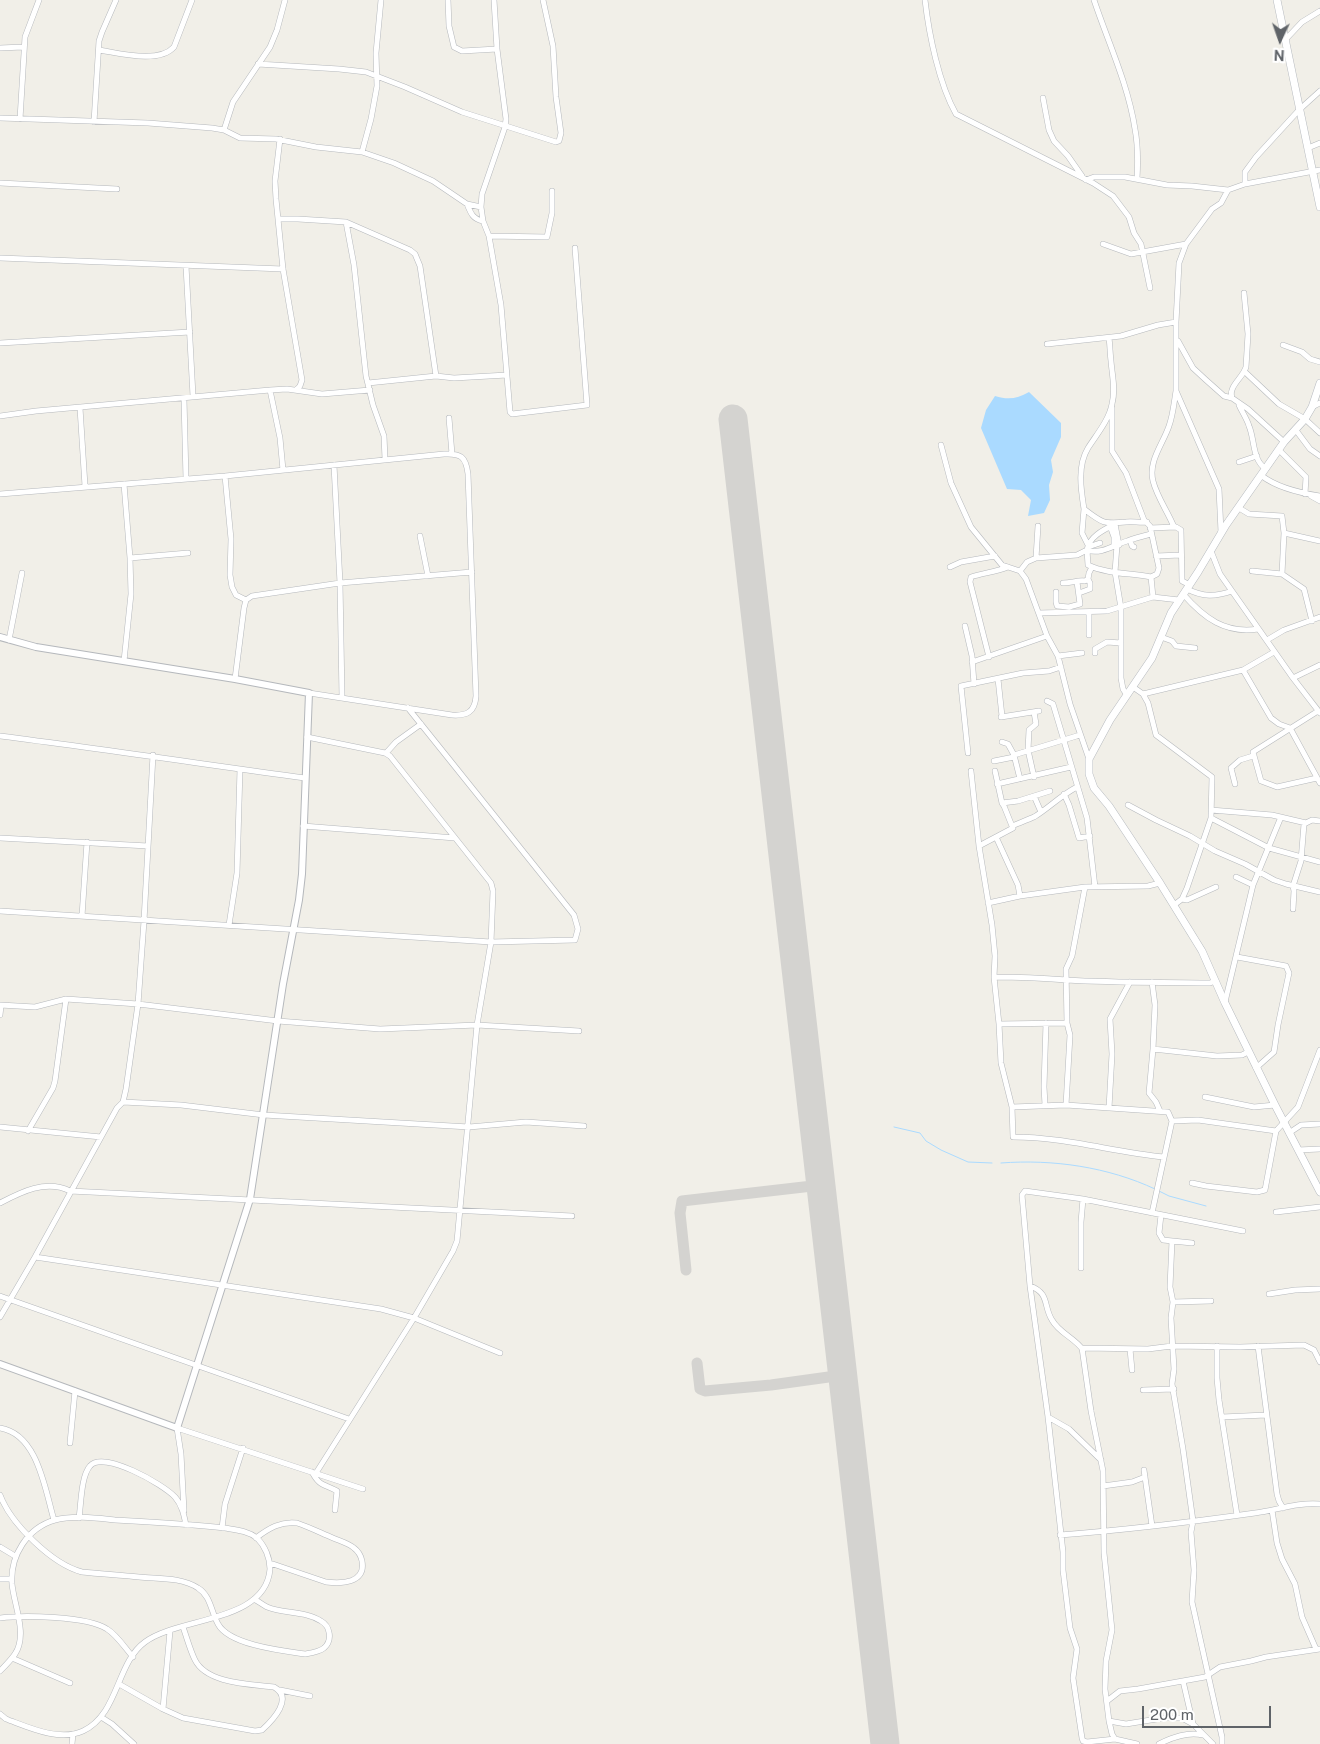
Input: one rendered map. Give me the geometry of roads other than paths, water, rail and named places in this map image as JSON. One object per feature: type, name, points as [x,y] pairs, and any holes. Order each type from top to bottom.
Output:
[{"type":"main road","points":[[1277,0],[1308,148],[1317,171],[1320,204]]},
{"type":"main road","points":[[1320,383],[1312,408],[1305,419],[1284,442],[1221,532],[1171,613],[1152,658],[1110,720],[1089,759],[1089,774],[1094,788],[1109,806],[1160,883],[1202,952],[1274,1106],[1320,1192]]},
{"type":"street","points":[[20,119],[23,47],[39,0]]},
{"type":"street","points":[[94,122],[102,32],[116,0]]},
{"type":"street","points":[[99,50],[151,57],[169,53],[174,47],[192,0]]},
{"type":"street","points":[[224,130],[233,102],[270,47],[285,0]]},
{"type":"street","points":[[362,152],[372,112],[381,0]]},
{"type":"street","points":[[448,0],[449,26],[454,47],[462,51],[497,49]]},
{"type":"street","points":[[494,0],[497,49],[505,107],[505,127],[482,194],[481,207],[483,221],[489,236],[501,305],[510,412],[512,414],[587,405],[575,248]]},
{"type":"street","points":[[258,64],[366,72],[462,112],[556,142],[561,137],[553,46],[543,0]]},
{"type":"street","points":[[925,0],[928,24],[938,65],[950,104],[956,114],[1108,192],[1129,217],[1134,232],[1141,244],[1150,288]]},
{"type":"street","points":[[1094,0],[1125,85],[1136,129],[1137,179]]},
{"type":"street","points":[[1286,39],[1302,22],[1320,11]]},
{"type":"street","points":[[0,48],[23,47]]},
{"type":"street","points":[[1245,184],[1245,172],[1256,157],[1320,91]]},
{"type":"street","points":[[1043,98],[1049,130],[1054,141],[1085,179]]},
{"type":"street","points":[[0,118],[148,123],[224,130],[240,138],[280,139],[316,147],[362,152],[394,163],[433,181],[467,204],[481,207]]},
{"type":"street","points":[[280,139],[275,182],[283,269],[302,380],[296,390]]},
{"type":"street","points":[[1308,148],[1320,143]]},
{"type":"street","points":[[1085,179],[1094,177],[1137,179],[1167,185],[1228,190],[1245,184],[1317,171]]},
{"type":"street","points":[[0,183],[117,189]]},
{"type":"street","points":[[1174,527],[1153,480],[1153,468],[1157,449],[1163,440],[1172,415],[1176,391],[1176,322],[1179,263],[1186,244],[1212,209],[1221,203],[1228,190]]},
{"type":"street","points":[[489,236],[546,237],[552,213],[552,191]]},
{"type":"street","points":[[467,204],[472,216],[476,220],[483,221]]},
{"type":"street","points":[[278,219],[346,222],[410,250],[415,254],[420,266],[436,376]]},
{"type":"street","points":[[346,222],[354,265],[368,383],[384,436],[385,459]]},
{"type":"street","points":[[1103,244],[1131,254],[1186,244]]},
{"type":"street","points":[[0,258],[283,269]]},
{"type":"street","points":[[186,266],[193,396]]},
{"type":"street","points":[[1232,398],[1233,387],[1245,372],[1248,334],[1244,293]]},
{"type":"street","points":[[1047,344],[1109,338],[1176,322]]},
{"type":"street","points":[[0,343],[190,332]]},
{"type":"street","points":[[1176,334],[1179,344],[1193,368],[1224,396],[1232,398],[1248,409],[1284,442]]},
{"type":"street","points":[[1109,338],[1114,378],[1112,451],[1126,473],[1144,520],[1150,526],[1158,572],[1155,576],[1151,577],[1115,572],[1088,565],[1088,548],[1082,533],[1084,509],[1081,483],[1083,461],[1087,449],[1102,428],[1112,406]]},
{"type":"street","points":[[1283,345],[1302,352],[1310,359],[1320,362]]},
{"type":"street","points":[[1245,372],[1278,404],[1305,419],[1320,433]]},
{"type":"street","points":[[368,383],[436,376],[454,378],[507,375]]},
{"type":"street","points":[[0,416],[36,411],[270,390],[296,390],[322,394],[370,390]]},
{"type":"street","points":[[270,390],[281,444],[283,470]]},
{"type":"street","points":[[1176,391],[1219,490],[1221,532]]},
{"type":"street","points":[[184,398],[186,478]]},
{"type":"street","points":[[1312,408],[1320,403]]},
{"type":"street","points":[[1239,404],[1250,426],[1257,456],[1261,465],[1266,469]]},
{"type":"street","points":[[80,408],[85,486]]},
{"type":"street","points":[[449,418],[452,454]]},
{"type":"street","points":[[1295,429],[1310,449],[1320,456]]},
{"type":"street","points":[[941,445],[951,483],[971,526],[1002,565],[1020,571],[1026,579],[1047,636],[1062,667],[1070,704],[1089,759]]},
{"type":"street","points":[[1279,450],[1306,477],[1307,494]]},
{"type":"street","points":[[0,494],[225,476],[385,459],[452,454],[461,456],[467,463],[476,703],[470,713],[462,716],[309,693],[235,679],[45,649],[0,637]]},
{"type":"street","points":[[1239,462],[1257,456]]},
{"type":"street","points":[[334,465],[340,583],[342,697]]},
{"type":"street","points":[[225,476],[231,539],[230,576],[236,595],[246,600]]},
{"type":"street","points":[[1262,476],[1283,487],[1320,496]]},
{"type":"street","points":[[124,484],[130,558],[130,611],[124,661]]},
{"type":"street","points":[[1307,494],[1320,501]]},
{"type":"street","points":[[1239,508],[1249,514],[1282,516],[1284,533],[1282,574]]},
{"type":"street","points":[[1084,509],[1095,518],[1112,525]]},
{"type":"street","points":[[1088,548],[1098,534],[1112,525],[1127,522],[1147,522]]},
{"type":"street","points":[[1112,525],[1117,545],[1115,572],[1122,608],[1121,678],[1126,695]]},
{"type":"street","points":[[1036,558],[1038,526]]},
{"type":"street","points":[[1088,548],[1093,552],[1117,545],[1150,531],[1174,527],[1181,530],[1184,592],[1202,612],[1225,627],[1241,631],[1258,629]]},
{"type":"street","points":[[1284,533],[1320,541]]},
{"type":"street","points":[[420,536],[428,576]]},
{"type":"street","points":[[1130,540],[1134,547]]},
{"type":"street","points":[[1020,571],[1027,562],[1036,558],[1077,555],[1100,543]]},
{"type":"street","points":[[1211,551],[1220,574],[1293,678],[1317,705],[1319,712],[1290,728],[1253,752],[1261,781],[1277,787],[1318,781],[1290,728],[1278,724],[1271,718],[1243,670]]},
{"type":"street","points":[[130,558],[188,553]]},
{"type":"street","points":[[1156,556],[1181,555]]},
{"type":"street","points":[[950,567],[961,562],[995,556]]},
{"type":"street","points":[[989,657],[970,582],[971,577],[1008,567]]},
{"type":"street","points":[[1079,593],[1090,590],[1088,579],[1092,567]]},
{"type":"street","points":[[1252,571],[1282,574],[1304,589],[1312,621]]},
{"type":"street","points":[[235,679],[244,608],[246,600],[252,596],[340,583],[472,572]]},
{"type":"street","points":[[10,640],[22,573]]},
{"type":"street","points":[[1151,577],[1153,597]]},
{"type":"street","points":[[1062,583],[1088,579]]},
{"type":"street","points":[[1056,592],[1057,606],[1069,607],[1080,604],[1077,582]]},
{"type":"street","points":[[1039,613],[1107,611],[1153,597],[1184,592],[1210,596],[1232,591]]},
{"type":"street","points":[[1089,612],[1089,635]]},
{"type":"street","points":[[1267,640],[1284,630],[1320,617]]},
{"type":"street","points":[[965,626],[974,684]]},
{"type":"street","points":[[972,662],[1047,636]]},
{"type":"street","points":[[1161,637],[1172,641],[1176,646],[1195,648]]},
{"type":"street","points":[[1095,653],[1095,649],[1107,642],[1121,643]]},
{"type":"street","points":[[1143,694],[1243,670],[1274,652]]},
{"type":"street","points":[[1058,656],[1082,653]]},
{"type":"street","points":[[1293,678],[1320,666]]},
{"type":"street","points":[[968,753],[961,686],[1049,671],[1062,667]]},
{"type":"street","points":[[998,680],[1001,716],[1036,711],[1036,724],[1029,730],[1028,750],[1034,777]]},
{"type":"street","points":[[1133,687],[1143,694],[1148,703],[1156,735],[1212,777],[1211,818],[1187,888],[1182,898],[1174,905]]},
{"type":"street","points":[[186,1525],[181,1454],[177,1428],[250,1200],[302,874],[309,693]]},
{"type":"street","points":[[1047,701],[1053,704],[1087,818],[1095,887]]},
{"type":"street","points":[[0,911],[491,942],[575,940],[578,929],[574,915],[408,708]]},
{"type":"street","points":[[385,752],[421,724]]},
{"type":"street","points":[[994,761],[1080,735]]},
{"type":"street","points":[[0,736],[305,778]]},
{"type":"street","points":[[307,737],[385,752],[394,759],[491,883],[493,891],[491,942],[477,1025],[457,1241],[414,1318],[350,1420],[314,1472],[316,1480],[320,1484],[337,1491],[335,1510]]},
{"type":"street","points":[[1002,742],[1008,744],[1014,756],[1020,778]]},
{"type":"street","points":[[0,1316],[100,1137],[117,1108],[123,1102],[138,1004],[153,756]]},
{"type":"street","points":[[1235,784],[1231,768],[1240,760],[1253,756]]},
{"type":"street","points":[[997,784],[1071,768]]},
{"type":"street","points":[[228,925],[237,873],[240,769]]},
{"type":"street","points":[[971,771],[979,846],[995,956],[994,977],[1001,1063],[1012,1107],[1013,1138],[1044,1138],[1164,1157]]},
{"type":"street","points":[[996,771],[1002,803],[1012,826]]},
{"type":"street","points":[[979,846],[1013,828],[1012,826],[1034,817],[1064,794],[1077,787]]},
{"type":"street","points":[[1002,803],[1050,791]]},
{"type":"street","points":[[1064,794],[1080,838],[1090,836]]},
{"type":"street","points":[[1034,796],[1041,812]]},
{"type":"street","points":[[1128,805],[1274,880],[1320,892]]},
{"type":"street","points":[[1211,810],[1272,815],[1307,824]]},
{"type":"street","points":[[1219,821],[1220,811]]},
{"type":"street","points":[[1211,818],[1269,848],[1320,862]]},
{"type":"street","points":[[1225,1003],[1253,886],[1281,818]]},
{"type":"street","points":[[1293,909],[1293,886],[1301,858],[1304,824],[1312,820],[1320,821]]},
{"type":"street","points":[[303,826],[455,838]]},
{"type":"street","points":[[996,837],[1018,885],[1020,896]]},
{"type":"street","points":[[0,838],[148,846]]},
{"type":"street","points":[[82,916],[87,842]]},
{"type":"street","points":[[1236,876],[1253,886]]},
{"type":"street","points":[[988,903],[1020,896],[1085,887],[1148,886],[1160,883]]},
{"type":"street","points":[[1066,1105],[1070,1035],[1067,1023],[1066,969],[1072,956],[1085,887]]},
{"type":"street","points":[[1182,898],[1187,900],[1216,887]]},
{"type":"street","points":[[1236,957],[1286,966],[1289,973],[1274,1052],[1256,1068]]},
{"type":"street","points":[[994,977],[1043,977],[1067,980],[1130,982],[1210,983],[1216,981]]},
{"type":"street","points":[[1109,1108],[1112,1054],[1110,1020],[1116,1005],[1130,982]]},
{"type":"street","points":[[1152,982],[1155,1005],[1149,1093],[1160,1111]]},
{"type":"street","points":[[28,1131],[53,1088],[66,999]]},
{"type":"street","points":[[0,1015],[0,1006],[35,1007],[66,999],[138,1004],[278,1021],[380,1029],[477,1025],[579,1031]]},
{"type":"street","points":[[1045,1105],[1046,1023]]},
{"type":"street","points":[[999,1024],[1067,1023]]},
{"type":"street","points":[[1152,1049],[1217,1056],[1242,1056],[1248,1052]]},
{"type":"street","points":[[1192,1183],[1257,1192],[1265,1190],[1276,1130],[1298,1107],[1320,1050]]},
{"type":"street","points":[[1313,1070],[1320,1070]]},
{"type":"street","points":[[1205,1097],[1254,1107],[1274,1106]]},
{"type":"street","points":[[123,1102],[181,1105],[264,1115],[469,1127],[526,1122],[584,1126]]},
{"type":"street","points":[[1012,1107],[1066,1105],[1168,1112],[1172,1120],[1152,1212]]},
{"type":"street","points":[[1172,1120],[1198,1120],[1276,1130]]},
{"type":"street","points":[[1289,1133],[1301,1125],[1320,1124]]},
{"type":"street","points":[[0,1127],[100,1137]]},
{"type":"street","points":[[1298,1150],[1320,1149]]},
{"type":"street","points":[[0,1203],[24,1190],[50,1186],[70,1191],[572,1216]]},
{"type":"street","points":[[1137,1744],[1115,1739],[1087,1742],[1083,1741],[1082,1738],[1073,1678],[1077,1649],[1070,1628],[1048,1417],[1030,1286],[1023,1192],[1083,1198],[1243,1231]]},
{"type":"street","points":[[1081,1268],[1083,1198]]},
{"type":"street","points":[[1276,1212],[1320,1207]]},
{"type":"street","points":[[1161,1215],[1160,1233],[1163,1240],[1192,1243]]},
{"type":"street","points":[[1172,1241],[1170,1287],[1173,1302],[1171,1318],[1174,1369],[1172,1384],[1184,1449],[1193,1521],[1191,1532],[1194,1570],[1192,1602],[1222,1744]]},
{"type":"street","points":[[35,1256],[381,1309],[414,1318],[500,1353]]},
{"type":"street","points":[[1030,1286],[1038,1288],[1044,1297],[1050,1318],[1055,1325],[1079,1345],[1083,1351],[1091,1411],[1101,1460],[1104,1553],[1112,1630],[1105,1674],[1109,1721],[1115,1739]]},
{"type":"street","points":[[1269,1294],[1320,1289]]},
{"type":"street","points":[[0,1296],[350,1420]]},
{"type":"street","points":[[1173,1302],[1210,1301]]},
{"type":"street","points":[[1083,1351],[1082,1348],[1304,1345],[1314,1350],[1320,1362]]},
{"type":"street","points":[[1216,1346],[1217,1378],[1237,1515]]},
{"type":"street","points":[[1258,1346],[1278,1502],[1283,1508]]},
{"type":"street","points":[[1130,1348],[1132,1370]]},
{"type":"street","points":[[0,1364],[177,1428],[363,1489]]},
{"type":"street","points":[[1143,1390],[1174,1389]]},
{"type":"street","points":[[70,1443],[75,1391]]},
{"type":"street","points":[[1222,1417],[1266,1415]]},
{"type":"street","points":[[1048,1417],[1069,1429],[1101,1460]]},
{"type":"street","points":[[0,1428],[5,1428],[20,1437],[31,1450],[54,1520]]},
{"type":"street","points":[[222,1528],[225,1504],[242,1448]]},
{"type":"street","points":[[79,1518],[86,1475],[89,1467],[100,1461],[109,1462],[143,1475],[155,1482],[175,1497],[184,1511]]},
{"type":"street","points":[[1144,1470],[1152,1526]]},
{"type":"street","points":[[1103,1486],[1132,1482],[1145,1477]]},
{"type":"street","points":[[0,1495],[7,1511],[29,1536],[49,1555],[73,1570],[168,1579],[190,1584],[208,1598],[218,1626],[232,1638],[242,1642],[305,1654],[324,1648],[328,1642],[328,1626],[320,1620],[267,1607],[254,1599]]},
{"type":"street","points":[[1060,1535],[1104,1532],[1193,1521],[1309,1503],[1320,1504]]},
{"type":"street","points":[[1107,1702],[1116,1692],[1208,1675],[1220,1666],[1251,1661],[1266,1656],[1318,1649],[1302,1617],[1295,1584],[1282,1559],[1277,1543],[1272,1510]]},
{"type":"street","points":[[0,1671],[2,1665],[12,1658],[19,1646],[20,1634],[11,1572],[15,1556],[29,1536],[54,1520],[79,1518],[222,1528],[244,1531],[261,1542],[270,1563],[267,1580],[262,1590],[254,1599],[248,1605],[170,1631],[145,1642],[132,1657],[101,1717],[82,1731],[73,1734],[49,1734],[6,1719],[0,1714]]},
{"type":"street","points":[[256,1538],[268,1528],[289,1522],[297,1523],[349,1544],[361,1558],[363,1567],[361,1575],[355,1580],[335,1583],[326,1582],[270,1563]]},
{"type":"street","points":[[0,1547],[15,1556]]},
{"type":"street","points":[[0,1579],[12,1579]]},
{"type":"street","points":[[0,1618],[18,1616],[54,1617],[103,1626],[108,1629],[132,1657]]},
{"type":"street","points":[[184,1627],[195,1661],[211,1675],[230,1681],[274,1687],[310,1696]]},
{"type":"street","points":[[163,1709],[170,1631]]},
{"type":"street","points":[[12,1658],[70,1683]]},
{"type":"street","points":[[1183,1681],[1192,1724]]},
{"type":"street","points":[[119,1684],[183,1718],[255,1731],[262,1730],[278,1712],[282,1703],[280,1690]]},
{"type":"street","points":[[101,1717],[112,1724],[134,1744]]},
{"type":"street","points":[[1109,1721],[1126,1724],[1177,1717],[1192,1724],[1213,1744]]},
{"type":"street","points":[[0,1724],[6,1719]]},
{"type":"street","points":[[1159,1744],[1181,1735],[1195,1733],[1203,1735]]},
{"type":"street","points":[[72,1744],[73,1734]]},
{"type":"water","points":[[1029,392],[1061,423],[1061,437],[1051,460],[1053,472],[1049,485],[1050,500],[1044,513],[1028,516],[1031,500],[1021,490],[1007,489],[981,428],[986,410],[995,396],[1012,398]]},
{"type":"waterway","points":[[894,1127],[920,1133],[926,1141],[968,1162],[992,1163]]},
{"type":"waterway","points":[[1001,1163],[1040,1162],[1080,1166],[1118,1175],[1155,1189]]},
{"type":"waterway","points":[[1159,1191],[1169,1196],[1206,1206]]}]
